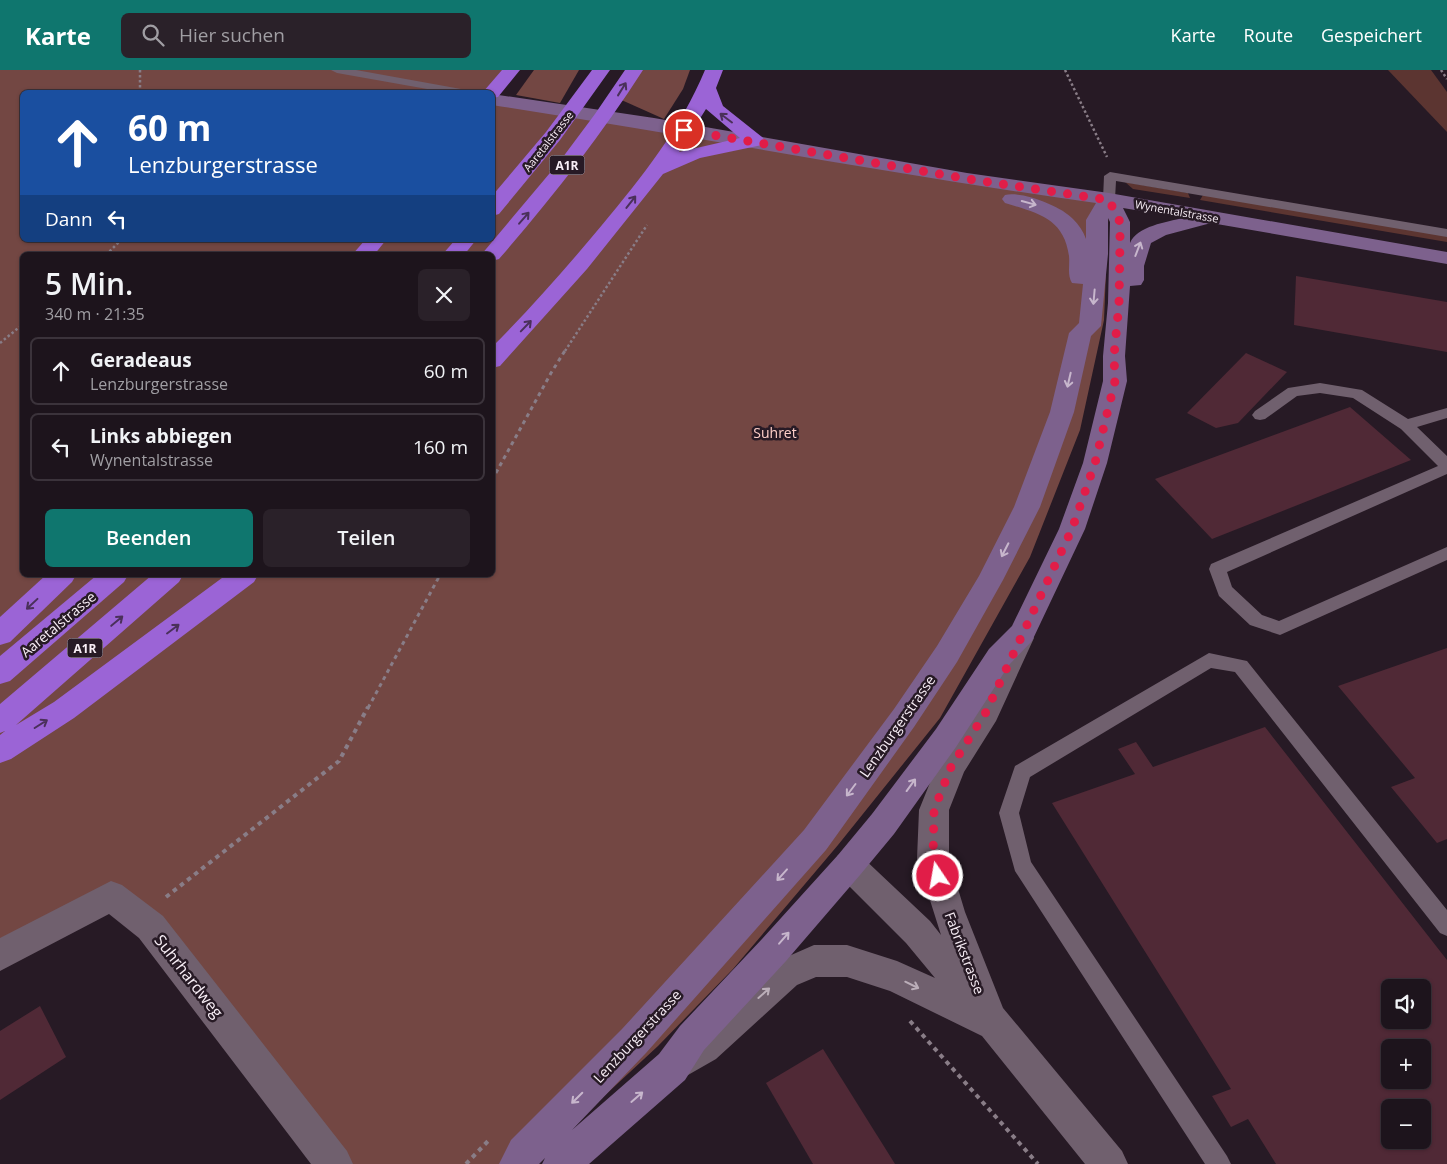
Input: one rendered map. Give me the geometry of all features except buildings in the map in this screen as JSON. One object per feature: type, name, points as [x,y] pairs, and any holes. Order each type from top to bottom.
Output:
[{"type":"highway","points":[[495,90],[512,70]]},
{"type":"highway","name":"Aaretalstrasse","points":[[495,206],[553,136],[601,70]]},
{"type":"highway","name":"A1R","points":[[495,252],[534,207],[576,153],[634,70]]},
{"type":"highway","points":[[495,358],[543,309],[592,252],[656,171],[684,130],[707,88],[714,70]]},
{"type":"highway","points":[[707,88],[714,109],[755,141]]},
{"type":"highway","points":[[656,171],[672,160],[689,154],[755,141]]},
{"type":"highway","points":[[366,252],[374,242]]},
{"type":"highway","points":[[456,252],[464,242]]},
{"type":"highway","points":[[0,634],[61,577]]},
{"type":"highway","name":"Aaretalstrasse","points":[[0,672],[114,577]]},
{"type":"highway","name":"A1R","points":[[0,721],[168,577]]},
{"type":"highway","points":[[0,750],[64,710],[242,577]]},
{"type":"main road","name":"Wynentalstrasse","points":[[495,98],[755,141],[968,179],[1212,217],[1447,258]]},
{"type":"main road","points":[[968,179],[1006,197],[1043,207],[1058,215],[1071,227],[1079,245],[1080,254],[1081,276],[1074,321],[1080,333]]},
{"type":"main road","name":"Lenzburgerstrasse","points":[[518,1164],[524,1153],[634,1041],[815,840],[904,718],[947,654],[990,580],[1027,507],[1062,412],[1080,333],[1090,326],[1097,254],[1096,220],[1109,200]]},
{"type":"main road","name":"Lenzburgerstrasse","points":[[561,1164],[672,1066],[692,1038],[774,950],[848,865],[883,824],[946,738],[999,657],[1022,633],[1072,529],[1095,463],[1115,381],[1114,356],[1119,304],[1120,222],[1109,200]]},
{"type":"main road","points":[[1115,381],[1126,362],[1133,266],[1142,240],[1159,231],[1212,217]]},
{"type":"main road","points":[[815,840],[848,865]]},
{"type":"street","name":"Fabrikstrasse","points":[[991,1024],[949,912],[933,859],[934,810],[951,767],[986,712],[1022,633]]},
{"type":"street","name":"Fabrikstrasse","points":[[848,865],[918,932],[991,1024],[1109,1164]]},
{"type":"street","name":"Suhrhardweg","points":[[0,955],[111,896],[151,927],[334,1164]]},
{"type":"street","name":"Fabrikstrasse","points":[[672,1066],[704,1047],[785,974],[814,961],[847,961],[897,977],[991,1024]]},
{"type":"lane","points":[[337,70],[451,90]]},
{"type":"lane","points":[[1110,176],[1447,233]]},
{"type":"lane","name":"Lenzburgerstrasse","points":[[1109,200],[1110,176]]},
{"type":"lane","points":[[1260,415],[1293,392],[1320,388],[1357,394],[1406,425],[1447,466],[1217,568],[1225,591],[1256,620],[1280,628],[1447,553]]},
{"type":"lane","points":[[1406,425],[1447,413]]},
{"type":"lane","points":[[1219,1164],[1022,865],[1009,813],[1022,772],[1209,660],[1241,666],[1447,926]]},
{"type":"path","points":[[140,70],[140,90]]},
{"type":"path","points":[[1065,70],[1107,154],[1110,176]]},
{"type":"path","points":[[1441,70],[1447,79]]},
{"type":"path","points":[[495,475],[551,373],[650,220]]},
{"type":"path","points":[[109,252],[119,242]]},
{"type":"path","points":[[0,343],[20,327]]},
{"type":"path","points":[[138,917],[179,888],[339,761],[439,577]]},
{"type":"shaded area","points":[[1388,70],[1431,70],[1447,92],[1447,132]]},
{"type":"shaded area","points":[[1125,182],[1188,193],[1190,198],[1133,189]]},
{"type":"shaded area","points":[[1203,195],[1447,235],[1447,242],[1200,200]]},
{"type":"green space","name":"Suhret","points":[[0,70],[511,70],[494,90],[20,90],[20,242],[495,242],[495,99],[1109,199],[1104,320],[1080,430],[1030,557],[940,718],[838,845],[733,969],[658,1046],[531,1164],[334,1164],[112,896],[0,955]]},
{"type":"green space","points":[[534,70],[579,70],[560,103],[516,95]]},
{"type":"green space","points":[[634,70],[690,70],[683,89],[664,119],[617,98]]},
{"type":"route","points":[[684,130],[968,179],[1109,200],[1120,222],[1119,304],[1114,356],[1115,381],[1095,463],[1072,529],[986,712],[951,767],[934,810],[933,859],[938,876]]}]
